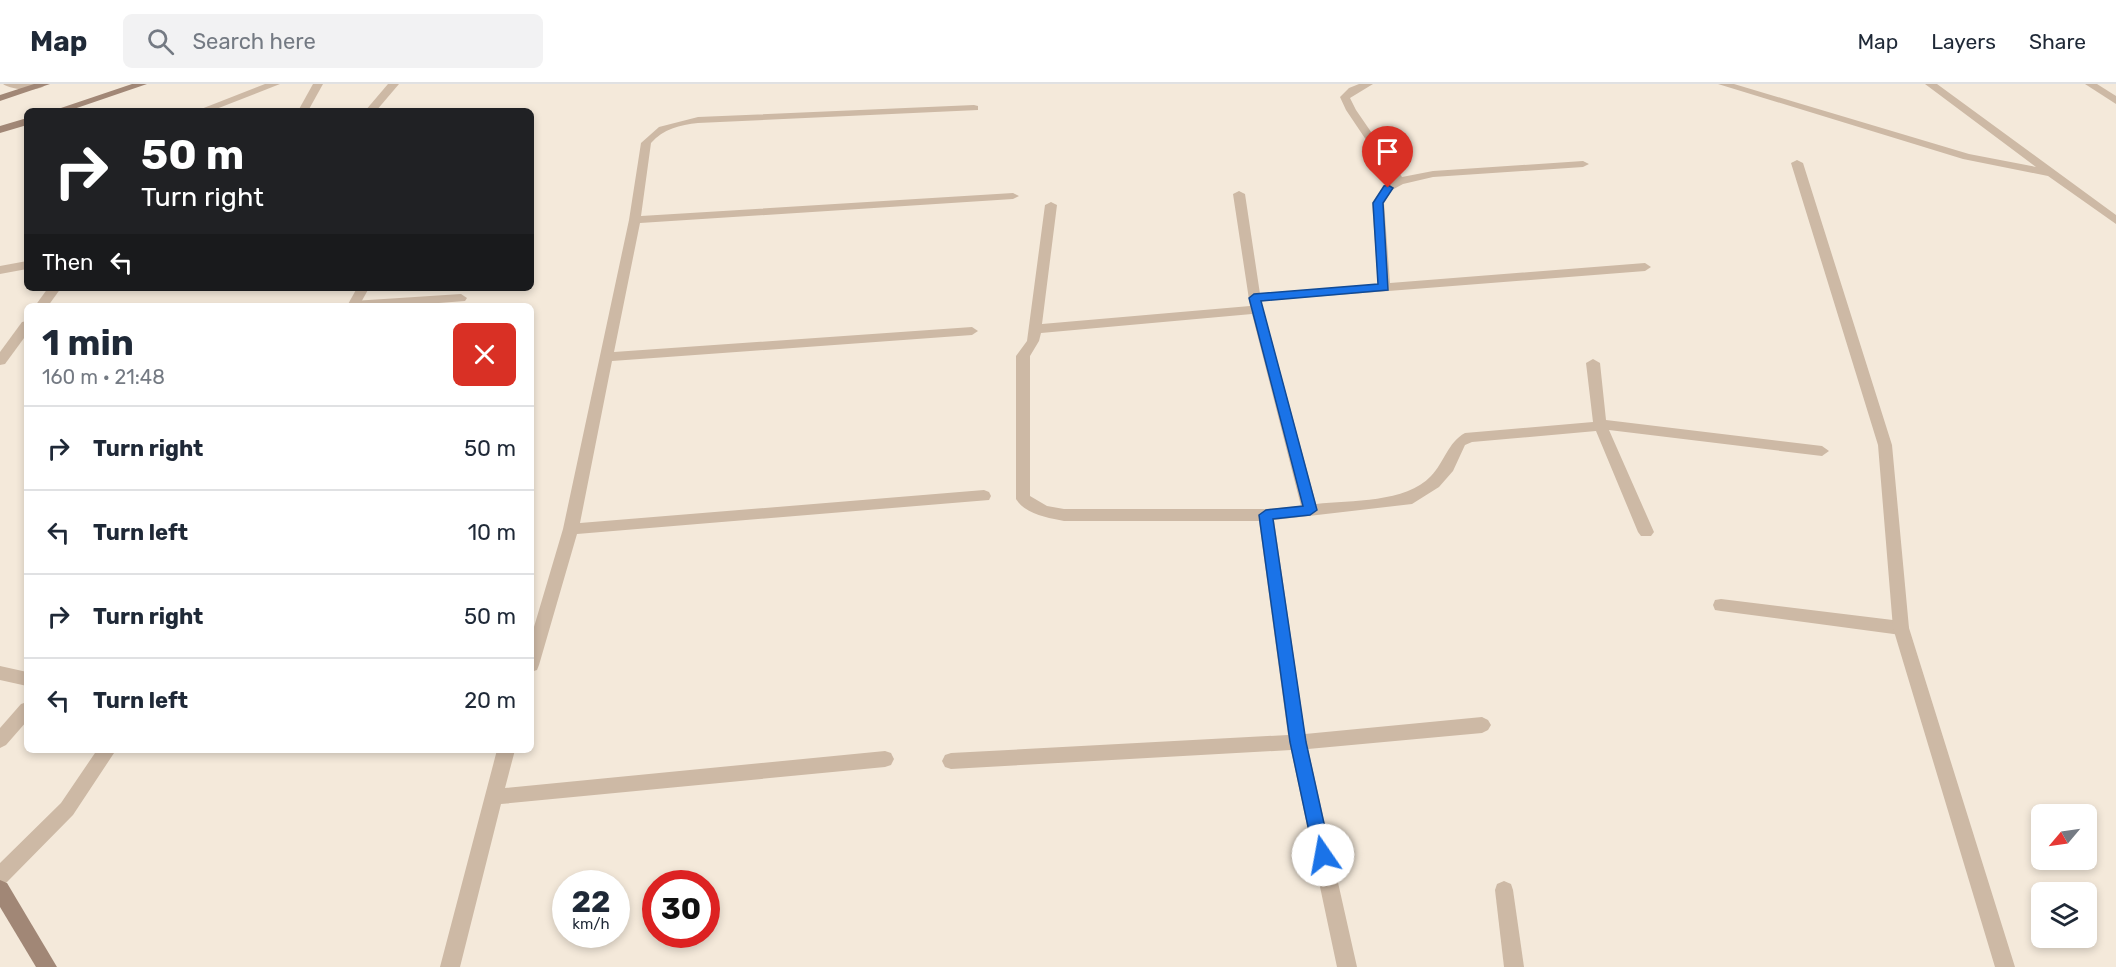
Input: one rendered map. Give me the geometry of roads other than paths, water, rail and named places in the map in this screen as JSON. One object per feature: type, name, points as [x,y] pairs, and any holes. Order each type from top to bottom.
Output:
[{"type":"main road","points":[[73,108],[142,84]]},
{"type":"main road","points":[[0,98],[42,85]]},
{"type":"main road","points":[[0,130],[24,122]]},
{"type":"main road","points":[[0,889],[47,967]]},
{"type":"street","points":[[8,84],[42,85]]},
{"type":"street","points":[[209,108],[275,84]]},
{"type":"street","points":[[305,108],[318,84]]},
{"type":"street","points":[[373,108],[394,84]]},
{"type":"street","points":[[1368,84],[1353,90],[1345,97],[1351,110],[1399,181]]},
{"type":"street","points":[[1723,84],[1967,157],[2052,173]]},
{"type":"street","points":[[1930,84],[2116,220]]},
{"type":"street","points":[[2090,84],[2116,101]]},
{"type":"street","points":[[534,655],[571,529],[635,220],[646,143],[653,134],[680,122],[974,108]]},
{"type":"street","points":[[1797,163],[1885,445],[1901,628],[2005,967]]},
{"type":"street","points":[[1384,288],[1378,203],[1388,188],[1399,181],[1433,174],[1583,164]]},
{"type":"street","points":[[1239,194],[1256,303],[1310,510]]},
{"type":"street","points":[[635,220],[1013,196]]},
{"type":"street","points":[[1051,205],[1033,341],[1023,356],[1023,499],[1043,511],[1064,515],[1266,515],[1407,500],[1434,483],[1448,466],[1461,442],[1470,437],[1600,425],[1657,429],[1822,451]]},
{"type":"street","points":[[0,270],[24,266]]},
{"type":"street","points":[[1035,328],[1384,288],[1645,267]]},
{"type":"street","points":[[43,303],[53,291]]},
{"type":"street","points":[[384,303],[461,298]]},
{"type":"street","points":[[0,361],[24,329]]},
{"type":"street","points":[[607,357],[972,331]]},
{"type":"street","points":[[1593,363],[1600,425],[1646,532]]},
{"type":"street","points":[[571,529],[984,496]]},
{"type":"street","points":[[1266,515],[1298,742],[1347,967]]},
{"type":"street","points":[[1721,606],[1901,628]]},
{"type":"street","points":[[0,673],[24,678]]},
{"type":"street","points":[[0,740],[24,712]]},
{"type":"street","points":[[951,761],[1298,742],[1482,725]]},
{"type":"street","points":[[0,876],[67,808],[104,753]]},
{"type":"street","points":[[450,967],[505,753]]},
{"type":"street","points":[[492,797],[885,759]]},
{"type":"street","points":[[1504,890],[1514,967]]}]
